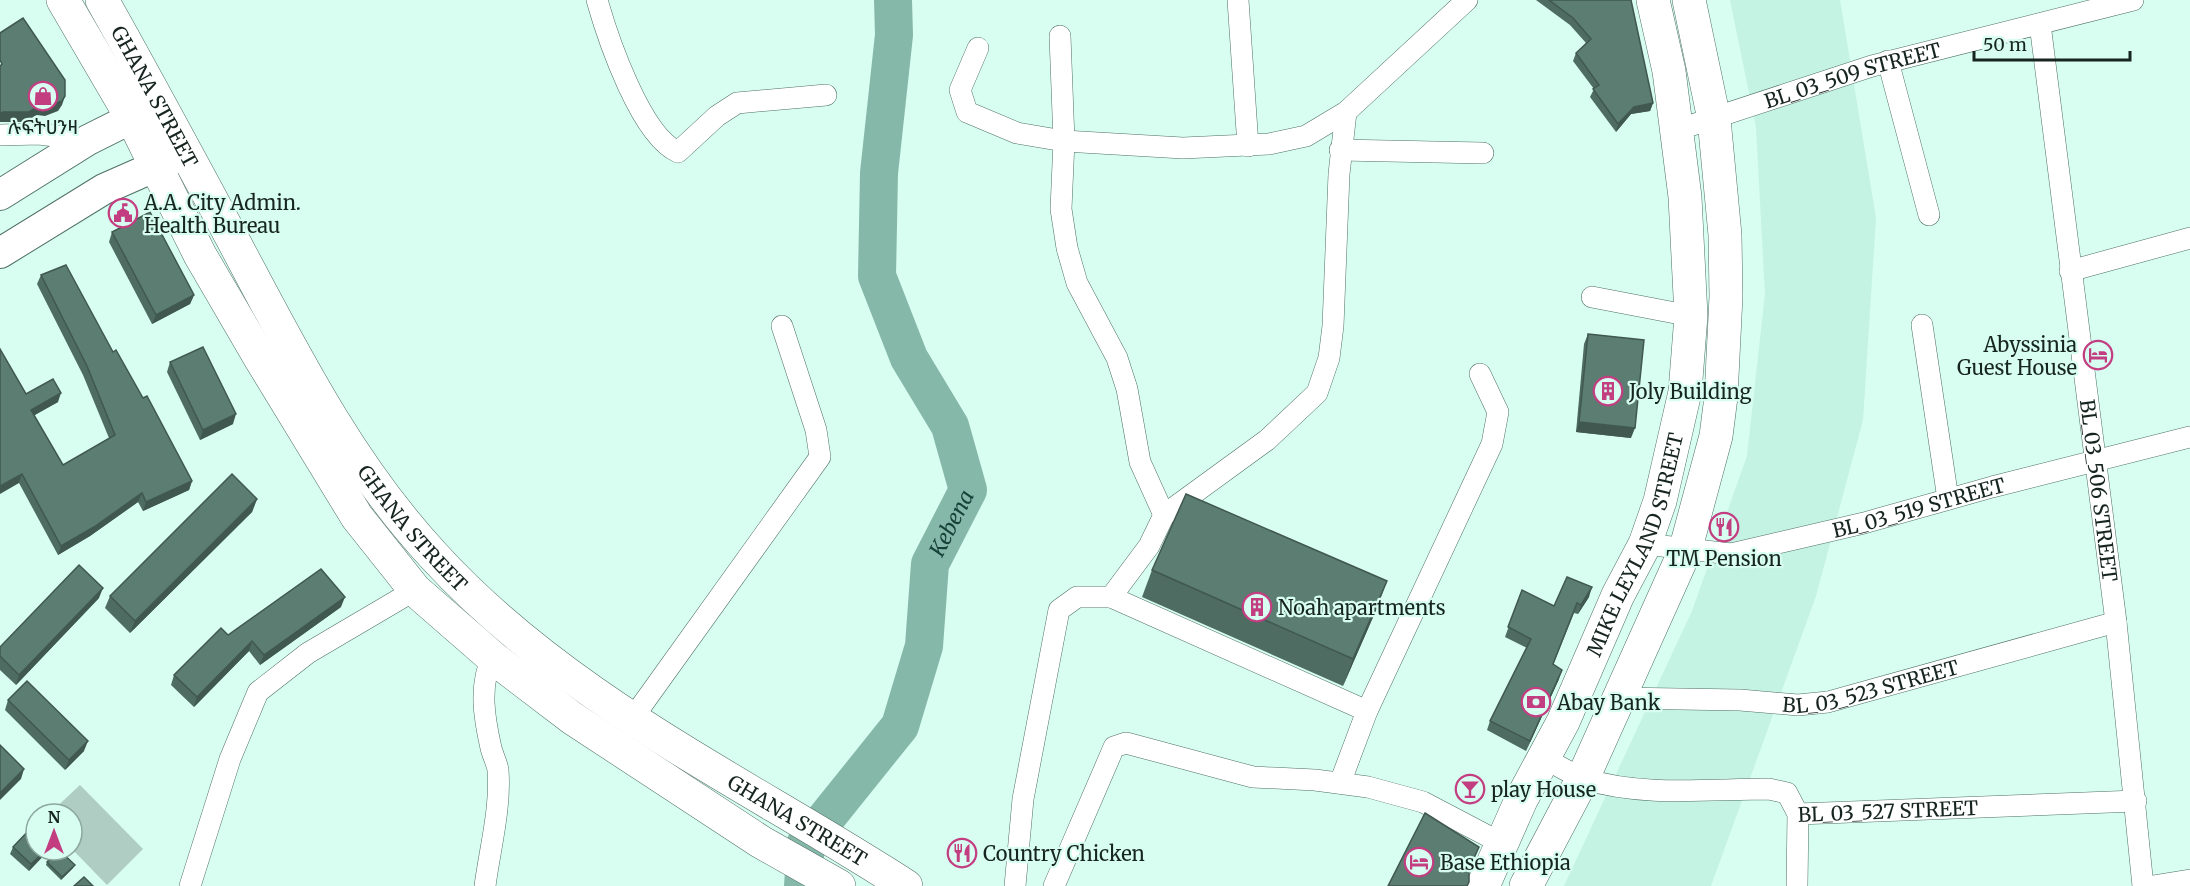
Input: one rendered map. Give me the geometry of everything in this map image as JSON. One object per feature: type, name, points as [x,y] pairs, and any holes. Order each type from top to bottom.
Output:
[{"type":"main road","name":"GHANA STREET","points":[[63,0],[146,111]]},
{"type":"main road","name":"GHANA STREET","points":[[102,0],[146,111],[170,159],[200,255],[357,517],[415,590],[492,657],[572,718],[761,842],[839,886]]},
{"type":"main road","name":"MIKE LEYLAND STREET","points":[[1483,886],[1501,843],[1563,722],[1618,595],[1645,544],[1660,501],[1683,402],[1691,316],[1685,197],[1669,71],[1653,0]]},
{"type":"main road","name":"MIKE LEYLAND STREET","points":[[1526,886],[1583,778],[1685,551],[1716,436],[1721,397],[1725,235],[1714,119],[1689,0]]},
{"type":"main road","points":[[0,195],[88,140],[146,111]]},
{"type":"main road","name":"GHANA STREET","points":[[170,159],[232,237],[280,331],[322,404],[398,514],[434,556],[489,610],[575,680],[632,719],[706,765],[774,803],[898,881]]},
{"type":"main road","points":[[0,253],[104,189],[170,159]]},
{"type":"main road","points":[[200,255],[232,237]]},
{"type":"main road","points":[[689,793],[706,765]]},
{"type":"street","points":[[597,0],[628,86],[644,117],[669,148],[678,152],[717,116],[737,103],[825,95]]},
{"type":"street","points":[[1238,0],[1248,146]]},
{"type":"street","points":[[978,48],[960,90],[967,112],[1017,133],[1064,141],[1183,148],[1248,146],[1306,136],[1346,112],[1467,0]]},
{"type":"street","name":"BL_03_509 STREET","points":[[1677,130],[1888,61],[2052,14],[2133,0]]},
{"type":"street","name":"BL_03_506 STREET","points":[[2052,14],[2070,271],[2116,622],[2143,886]]},
{"type":"street","points":[[1060,36],[1064,141],[1061,209],[1067,248],[1077,283],[1117,358],[1127,389],[1140,462],[1164,515]]},
{"type":"street","points":[[1888,61],[1929,215]]},
{"type":"street","points":[[1111,597],[1149,546],[1164,515],[1267,440],[1317,393],[1329,358],[1333,326],[1340,150],[1346,112]]},
{"type":"street","points":[[0,135],[39,134],[88,140]]},
{"type":"street","points":[[1340,150],[1483,153]]},
{"type":"street","points":[[2070,271],[2190,238]]},
{"type":"street","points":[[1592,297],[1691,316]]},
{"type":"street","points":[[1922,325],[1948,499]]},
{"type":"street","points":[[632,719],[820,457],[816,430],[782,326]]},
{"type":"street","points":[[1340,783],[1367,711],[1492,444],[1498,412],[1480,374]]},
{"type":"street","name":"BL_03_519 STREET","points":[[1645,544],[1685,551],[1731,554],[1864,523],[2095,460],[2190,437]]},
{"type":"street","points":[[190,886],[230,759],[258,692],[308,654],[415,590]]},
{"type":"street","points":[[1015,886],[1023,799],[1059,610],[1077,597],[1111,597],[1367,711]]},
{"type":"street","name":"BL_03_523 STREET","points":[[1619,698],[1740,700],[1798,705],[1828,702],[2116,622]]},
{"type":"street","points":[[485,886],[498,795],[498,768],[492,751],[483,692],[486,671],[492,657]]},
{"type":"street","points":[[1054,886],[1114,747],[1126,743],[1252,777],[1368,787],[1423,802],[1501,843]]},
{"type":"street","points":[[1544,758],[1583,778]]},
{"type":"street","name":"BL_03_527 STREET","points":[[1583,778],[1612,786],[1652,789],[1768,789],[1787,793],[1798,814],[2136,801]]},
{"type":"street","points":[[1797,886],[1798,814]]},
{"type":"street","points":[[2153,886],[2190,880]]},
{"type":"shaded area","points":[[1730,0],[1840,0],[1876,218],[1863,420],[1816,596],[1711,886],[1564,886],[1692,611],[1747,456],[1765,294],[1756,127]]},
{"type":"shaded area","points":[[80,785],[143,849],[107,885],[84,861],[84,802],[62,802]]},
{"type":"building","points":[[1549,0],[1631,0],[1653,103],[1634,107],[1618,124],[1593,89],[1599,85],[1576,53],[1591,39],[1573,18]]},
{"type":"building","points":[[23,18],[65,80],[65,96],[62,101],[48,106],[40,105],[29,112],[0,114],[0,66],[2,64],[0,33]]},
{"type":"building","points":[[150,212],[194,295],[156,315],[112,232]]},
{"type":"building","points":[[66,265],[113,352],[116,350],[143,398],[147,396],[192,481],[146,502],[142,493],[94,527],[61,546],[22,474],[0,486],[0,349],[26,394],[53,379],[61,393],[31,410],[63,465],[115,435],[87,366],[41,275]]},
{"type":"building","name":"Joly Building","points":[[1588,334],[1644,340],[1635,428],[1579,422]]},
{"type":"building","points":[[203,347],[236,414],[203,430],[170,362]]},
{"type":"building","points":[[232,474],[257,499],[135,621],[110,596]]},
{"type":"building","points":[[1186,494],[1387,581],[1353,659],[1152,570]]},
{"type":"building","points":[[79,565],[103,588],[19,675],[0,656],[0,647]]},
{"type":"building","points":[[321,569],[345,597],[264,655],[252,641],[197,697],[174,675],[221,628],[228,635]]},
{"type":"building","points":[[1567,577],[1592,587],[1581,605],[1577,603],[1553,664],[1562,670],[1530,741],[1490,721],[1531,639],[1508,627],[1522,590],[1554,606]]},
{"type":"building","points":[[27,681],[88,741],[69,760],[8,700]]},
{"type":"building","points":[[0,745],[24,769],[0,793]]},
{"type":"building","points":[[1425,813],[1479,847],[1469,869],[1467,886],[1388,886]]},
{"type":"building","points":[[24,835],[24,857],[13,847]]},
{"type":"building","points":[[47,862],[72,862],[75,865],[62,877]]},
{"type":"building","points":[[84,877],[93,886],[74,886]]},
{"type":"waterway","name":"Kebena","points":[[803,886],[806,843],[900,726],[924,646],[930,564],[968,490],[950,426],[909,358],[877,276],[879,173],[894,35],[893,0]]},
{"type":"place","name":"ሉፍትሀንዛ","points":[[43,96]]},
{"type":"place","name":"A.A. City Admin. Health Bureau","points":[[123,213]]},
{"type":"place","name":"Abyssinia Guest House","points":[[2098,355]]},
{"type":"place","name":"Joly Building","points":[[1608,391]]},
{"type":"place","name":"TM Pension","points":[[1724,527]]},
{"type":"place","name":"Noah apartments","points":[[1257,607]]},
{"type":"place","name":"Abay Bank","points":[[1536,702]]},
{"type":"place","name":"play House","points":[[1470,789]]},
{"type":"place","name":"Country Chicken","points":[[962,853]]},
{"type":"place","name":"Base Ethiopia","points":[[1419,862]]}]
